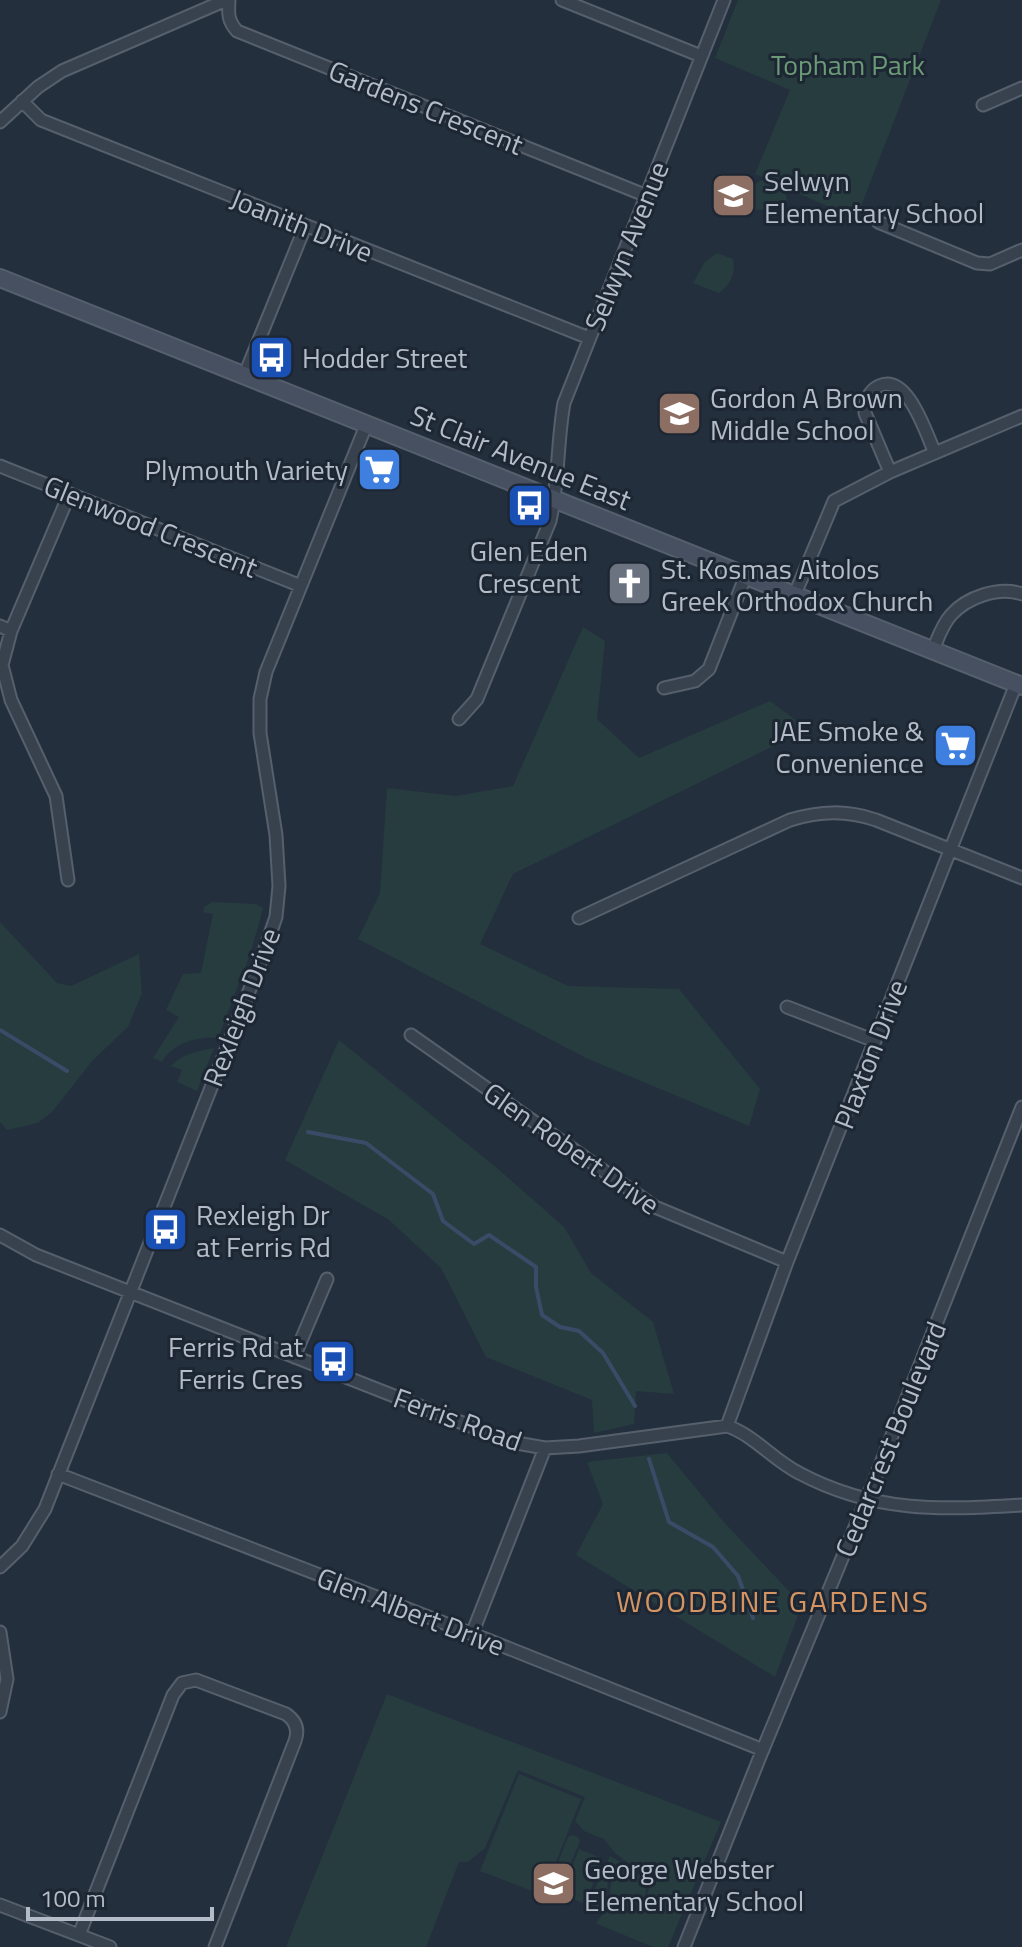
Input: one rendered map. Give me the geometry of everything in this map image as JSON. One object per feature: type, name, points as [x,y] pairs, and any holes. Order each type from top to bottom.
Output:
[{"type":"main road","name":"St Clair Avenue East","points":[[0,278],[1019,685]]},
{"type":"street","points":[[0,122],[62,71],[228,0]]},
{"type":"street","name":"Gardens Crescent","points":[[228,0],[230,24],[237,31],[647,196]]},
{"type":"street","points":[[562,0],[701,56]]},
{"type":"street","name":"Selwyn Avenue","points":[[555,499],[558,432],[564,403],[724,0]]},
{"type":"street","points":[[983,105],[1022,88]]},
{"type":"street","name":"Joanith Drive","points":[[22,101],[41,120],[589,338]]},
{"type":"street","points":[[878,222],[977,263],[990,264],[1022,250]]},
{"type":"street","points":[[245,374],[305,227]]},
{"type":"street","points":[[890,472],[865,413],[865,403],[879,386],[890,385],[901,389],[909,397],[935,453]]},
{"type":"street","points":[[795,594],[825,515],[834,501],[890,472],[1022,416]]},
{"type":"street","name":"Rexleigh Drive","points":[[0,1567],[22,1546],[38,1522],[276,917],[279,861],[260,733],[260,699],[266,672],[367,423]]},
{"type":"street","name":"Glenwood Crescent","points":[[0,466],[301,586]]},
{"type":"street","points":[[68,880],[56,796],[5,686],[2,665],[6,628],[69,495]]},
{"type":"street","points":[[459,719],[477,699],[550,521],[555,499]]},
{"type":"street","points":[[664,688],[695,681],[709,669],[746,575]]},
{"type":"street","points":[[933,650],[944,623],[953,612],[988,593],[1007,590],[1022,594]]},
{"type":"street","name":"Plaxton Drive","points":[[727,1426],[787,1262],[1019,685]]},
{"type":"street","points":[[579,918],[790,820],[818,813],[863,816],[1022,878]]},
{"type":"street","points":[[787,1007],[875,1041]]},
{"type":"street","name":"Glen Robert Drive","points":[[411,1035],[655,1207],[787,1262]]},
{"type":"street","name":"Cedarcrest Boulevard","points":[[684,1947],[867,1499],[1022,1107]]},
{"type":"street","name":"Ferris Road","points":[[0,1235],[36,1255],[511,1442],[545,1448],[579,1446],[727,1426]]},
{"type":"street","points":[[294,1357],[327,1279]]},
{"type":"street","points":[[727,1426],[747,1436],[788,1467],[820,1483],[867,1499],[943,1510],[1022,1505]]},
{"type":"street","points":[[472,1634],[545,1448]]},
{"type":"street","name":"Glen Albert Drive","points":[[58,1474],[763,1750]]},
{"type":"street","points":[[0,1632],[7,1679],[0,1712]]},
{"type":"street","points":[[85,1940],[173,1695],[182,1683],[200,1681],[286,1714],[295,1724],[297,1734],[215,1947]]},
{"type":"street","points":[[0,1905],[110,1947]]},
{"type":"green space","name":"Topham Park","points":[[738,0],[941,0],[856,219],[755,174],[790,90],[715,58]]},
{"type":"green space","points":[[762,180],[785,190],[785,208],[750,210],[753,185]]},
{"type":"green space","points":[[717,253],[733,259],[734,264],[732,278],[719,293],[693,283],[705,262]]},
{"type":"green space","points":[[583,627],[605,641],[597,719],[639,758],[770,701],[808,729],[513,874],[480,944],[568,986],[679,989],[760,1089],[749,1126],[586,1058],[358,939],[380,893],[387,788],[456,796],[513,786]]},
{"type":"green space","points":[[212,902],[256,904],[263,908],[251,952],[218,1038],[186,1042],[172,1050],[162,1062],[153,1058],[179,1017],[166,1010],[183,974],[201,973],[213,914],[203,912],[204,907]]},
{"type":"green space","points":[[0,922],[57,983],[71,986],[139,954],[142,993],[128,1027],[93,1060],[52,1112],[38,1123],[7,1130],[0,1122]]},
{"type":"green space","points":[[339,1040],[497,1168],[564,1227],[591,1273],[653,1322],[674,1394],[636,1391],[634,1424],[594,1433],[592,1400],[486,1357],[441,1268],[389,1220],[285,1160]]},
{"type":"green space","points":[[214,1048],[197,1091],[177,1082],[182,1070],[171,1066],[175,1062]]},
{"type":"green space","points":[[667,1453],[722,1520],[802,1605],[775,1677],[576,1555],[603,1504],[587,1462]]},
{"type":"green space","points":[[387,1694],[721,1822],[668,1947],[653,1947],[597,1924],[608,1909],[633,1912],[643,1906],[649,1889],[646,1880],[604,1839],[584,1831],[575,1821],[585,1797],[518,1770],[485,1848],[468,1862],[459,1862],[426,1947],[286,1947]]},
{"type":"green space","points":[[519,1774],[581,1799],[543,1895],[480,1871]]},
{"type":"green space","points":[[572,1835],[580,1841],[556,1900],[549,1900],[546,1893],[568,1837]]},
{"type":"green space","points":[[579,1849],[603,1859],[585,1904],[561,1894]]},
{"type":"green space","points":[[610,1856],[621,1865],[608,1882],[606,1904],[598,1909],[590,1900]]},
{"type":"green space","points":[[628,1872],[640,1878],[646,1890],[640,1902],[628,1908],[616,1902],[610,1890],[616,1878]]},
{"type":"waterway","points":[[0,1030],[67,1071]]},
{"type":"waterway","points":[[308,1132],[366,1143],[433,1194],[443,1221],[474,1244],[489,1235],[536,1267],[536,1287],[542,1315],[560,1327],[579,1331],[603,1353],[635,1406]]},
{"type":"waterway","points":[[649,1459],[669,1522],[713,1547],[738,1576],[753,1618]]},
{"type":"place","name":"Selwyn Elementary School","points":[[733,196]]},
{"type":"place","name":"Hodder Street","points":[[271,357]]},
{"type":"place","name":"Gordon A Brown Middle School","points":[[679,413]]},
{"type":"place","name":"Plymouth Variety","points":[[379,469]]},
{"type":"place","name":"Glen Eden Crescent","points":[[529,506]]},
{"type":"place","name":"St. Kosmas Aitolos Greek Orthodox Church","points":[[630,584]]},
{"type":"place","name":"JAE Smoke & Convenience","points":[[955,746]]},
{"type":"place","name":"Rexleigh Dr at Ferris Rd","points":[[165,1230]]},
{"type":"place","name":"Ferris Rd at Ferris Cres","points":[[334,1362]]},
{"type":"place","name":"George Webster Elementary School","points":[[553,1884]]},
{"type":"district","name":"WOODBINE GARDENS","points":[[773,1601]]}]
